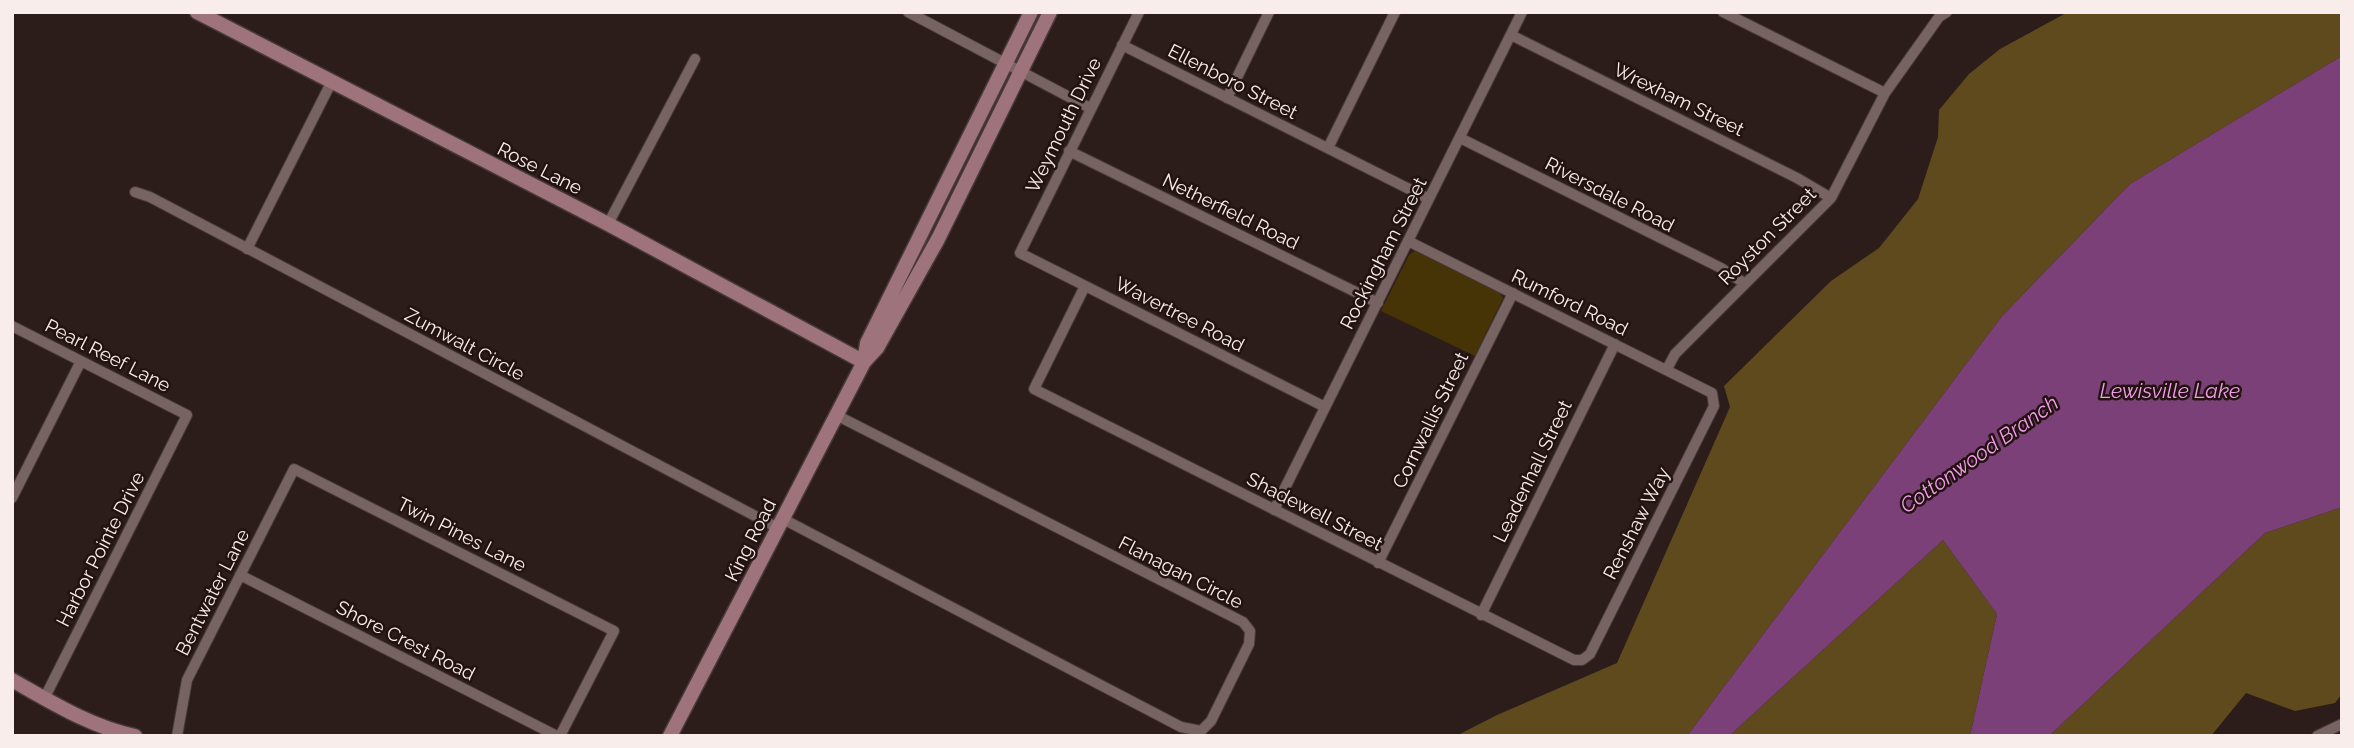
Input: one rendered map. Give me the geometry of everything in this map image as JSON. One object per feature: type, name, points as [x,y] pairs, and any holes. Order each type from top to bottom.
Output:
[{"type":"street","name":"Rose Lane","points":[[197,12],[608,224],[864,362]]},
{"type":"street","points":[[908,12],[1090,108]]},
{"type":"street","name":"King Road","points":[[864,362],[867,343],[1031,12]]},
{"type":"street","name":"King Road","points":[[670,736],[864,362],[877,348],[938,239],[1051,12]]},
{"type":"street","name":"Weymouth Drive","points":[[1020,253],[1139,12]]},
{"type":"street","points":[[1227,98],[1269,12]]},
{"type":"street","points":[[1328,148],[1395,12]]},
{"type":"street","name":"Rockingham Street","points":[[1274,510],[1522,12]]},
{"type":"street","points":[[1723,12],[1885,93]]},
{"type":"street","name":"Royston Street","points":[[1667,369],[1675,354],[1831,198],[1885,93],[1940,14]]},
{"type":"street","name":"Wrexham Street","points":[[1511,35],[1797,178],[1831,198]]},
{"type":"street","name":"Ellenboro Street","points":[[1122,45],[1429,199]]},
{"type":"street","points":[[608,224],[695,59]]},
{"type":"street","points":[[247,249],[331,83]]},
{"type":"street","name":"Riversdale Road","points":[[1460,138],[1721,268],[1744,284]]},
{"type":"street","name":"Netherfield Road","points":[[1069,151],[1378,303]]},
{"type":"street","points":[[954,168],[969,175]]},
{"type":"street","name":"Zumwalt Circle","points":[[135,192],[150,197],[780,523]]},
{"type":"street","name":"Rumford Road","points":[[1408,241],[1706,388],[1713,397]]},
{"type":"street","name":"Wavertree Road","points":[[1020,253],[1325,407]]},
{"type":"street","name":"Shadewell Street","points":[[1085,286],[1034,388],[1481,615],[1574,660],[1582,660]]},
{"type":"street","name":"Cornwallis Street","points":[[1378,563],[1513,293]]},
{"type":"street","name":"Pearl Reef Lane","points":[[12,326],[187,415]]},
{"type":"street","name":"Leadenhall Street","points":[[1481,615],[1615,344]]},
{"type":"street","points":[[12,498],[81,361]]},
{"type":"street","name":"Renshaw Way","points":[[1582,660],[1590,654],[1714,406],[1713,397]]},
{"type":"street","name":"Harbor Pointe Drive","points":[[44,699],[187,415]]},
{"type":"street","name":"Flanagan Circle","points":[[780,523],[1181,727],[1200,731],[1211,721],[1249,644],[1250,631],[1243,622],[836,415]]},
{"type":"street","name":"Bentwater Lane","points":[[177,736],[187,680],[294,469]]},
{"type":"street","name":"Twin Pines Lane","points":[[294,469],[614,631],[558,736]]},
{"type":"street","name":"Shore Crest Road","points":[[240,575],[558,736]]},
{"type":"street","points":[[12,680],[44,699],[111,731],[135,736]]},
{"type":"street","points":[[2316,736],[2342,724]]},
{"type":"shaded area","points":[[2068,12],[2342,12],[2342,56],[2130,184],[2002,316],[1687,736],[1456,736],[1497,715],[1617,663],[1730,407],[1724,386],[1831,281],[1879,248],[1918,199],[1938,137],[1939,110],[1969,74],[2000,49]]},
{"type":"shaded area","points":[[1415,251],[1500,293],[1503,298],[1475,356],[1381,311],[1409,255]]},
{"type":"shaded area","points":[[2342,507],[2342,694],[2335,703],[2295,711],[2246,693],[2211,736],[2049,736],[2265,533]]},
{"type":"shaded area","points":[[1943,540],[1997,614],[1970,736],[1729,736]]},
{"type":"water","name":"Lewisville Lake","points":[[2342,56],[2342,507],[2265,533],[2049,736],[1970,736],[1997,614],[1943,540],[1729,736],[1687,736],[2002,316],[2130,184]]},
{"type":"water label","name":"Cottonwood Branch","points":[[1979,454]]}]
